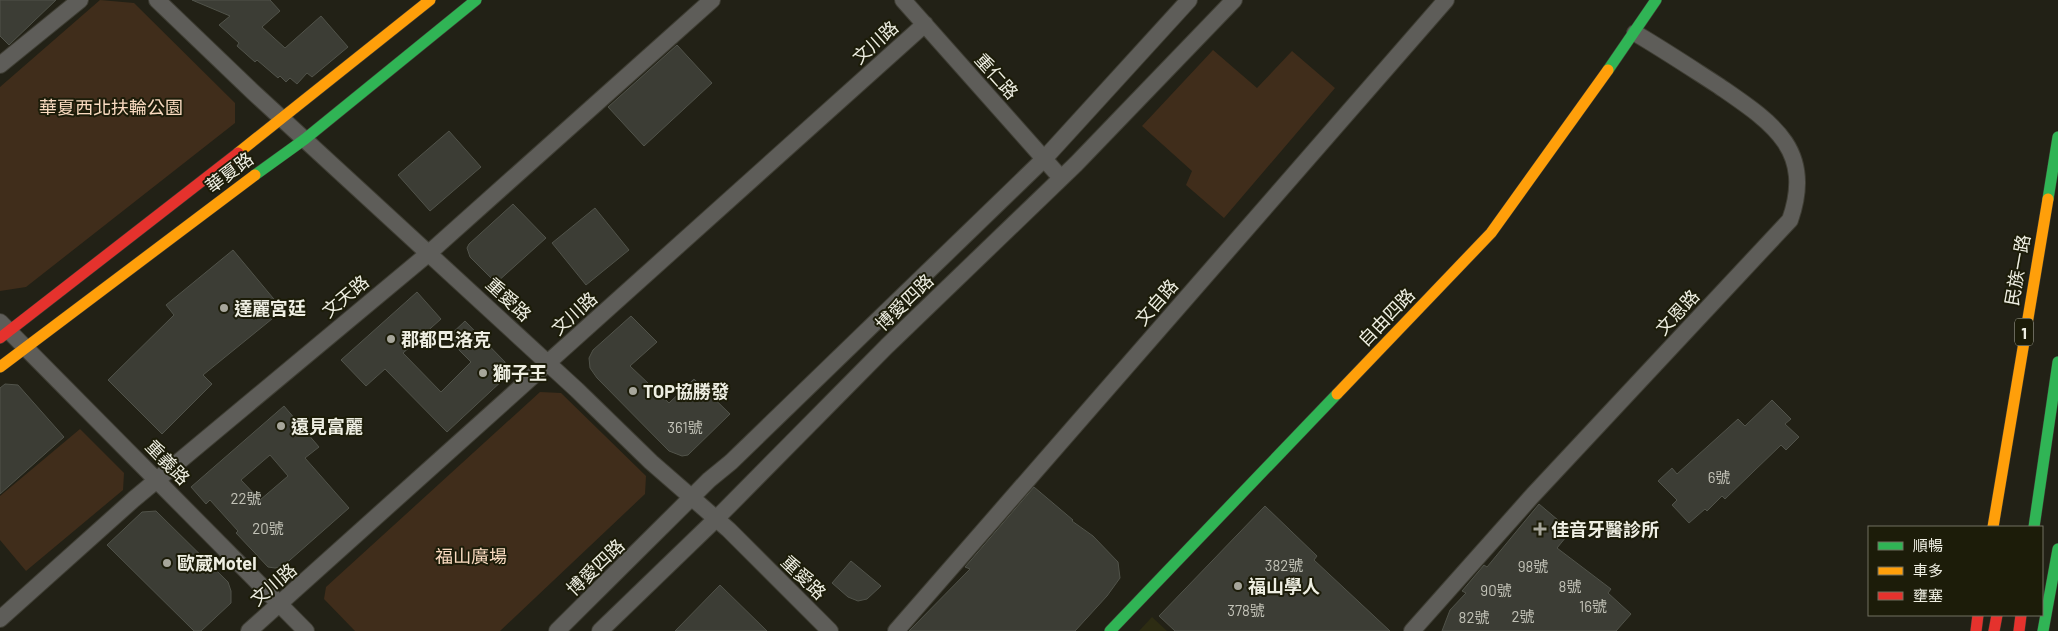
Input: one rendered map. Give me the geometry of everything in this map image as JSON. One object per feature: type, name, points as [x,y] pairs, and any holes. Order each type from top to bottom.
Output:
[{"type":"street","points":[[0,65],[80,0]]},
{"type":"street","name":"重愛路","points":[[157,0],[253,92],[283,117],[548,363],[651,462],[716,519],[830,631]]},
{"type":"street","name":"華夏路","points":[[3,330],[283,117],[430,0]]},
{"type":"street","name":"華夏路","points":[[0,367],[305,139],[476,0]]},
{"type":"street","name":"文天路","points":[[0,619],[157,479],[429,253],[712,0]]},
{"type":"street","name":"重仁路","points":[[903,0],[1061,178]]},
{"type":"street","name":"博愛四路","points":[[557,631],[692,498],[1044,159],[1189,0]]},
{"type":"street","name":"博愛四路","points":[[600,631],[716,519],[887,346],[1061,178],[1234,0]]},
{"type":"street","name":"文自路","points":[[896,631],[1446,0]]},
{"type":"street","name":"自由四路","points":[[1110,631],[1491,233],[1635,33],[1656,0]]},
{"type":"street","name":"文川路","points":[[249,631],[925,24]]},
{"type":"street","name":"文恩路","points":[[1412,631],[1533,495],[1790,220],[1799,185],[1794,159],[1783,138],[1765,118],[1635,33]]},
{"type":"street","name":"民族一路","points":[[1992,526],[2058,137]]},
{"type":"street","name":"重義路","points":[[3,330],[26,347],[306,631]]},
{"type":"street","points":[[2034,526],[2058,362]]},
{"type":"street","points":[[2020,623],[2048,629],[2058,549]]},
{"type":"street","points":[[1976,631],[1978,616]]},
{"type":"street","points":[[1994,631],[1997,616]]},
{"type":"shaded area","points":[[1152,617],[1167,631],[1139,631]]},
{"type":"green space","name":"華夏西北扶輪公園","points":[[100,0],[134,3],[235,103],[235,123],[26,287],[0,291],[0,87]]},
{"type":"green space","points":[[1213,50],[1257,88],[1292,51],[1335,88],[1224,218],[1186,185],[1192,171],[1142,126]]},
{"type":"green space","name":"福山廣場","points":[[540,392],[561,393],[646,476],[645,494],[500,631],[355,631],[324,599],[326,587]]},
{"type":"green space","points":[[80,429],[124,473],[123,490],[26,571],[0,540],[0,496]]},
{"type":"building","points":[[0,0],[56,0],[9,45],[0,36]]},
{"type":"building","points":[[192,0],[270,0],[280,11],[262,27],[285,48],[321,16],[348,47],[312,77],[307,73],[297,84],[290,78],[286,82],[280,76],[278,78],[257,60],[255,62],[237,46],[239,43],[219,25],[230,16]]},
{"type":"building","points":[[677,45],[712,83],[644,146],[608,107]]},
{"type":"building","points":[[449,131],[481,167],[430,211],[398,175]]},
{"type":"building","points":[[513,204],[546,238],[496,283],[470,257],[467,248],[469,244]]},
{"type":"building","points":[[595,208],[629,250],[586,285],[552,243]]},
{"type":"building","points":[[233,250],[283,310],[203,375],[212,384],[162,434],[108,380],[174,315],[166,305]]},
{"type":"building","points":[[417,292],[441,319],[403,353],[441,392],[471,362],[447,338],[465,321],[505,362],[505,378],[447,432],[385,369],[366,386],[341,360]]},
{"type":"building","name":"TOP協勝發","points":[[631,316],[657,342],[630,366],[669,403],[694,379],[730,414],[688,455],[682,456],[669,451],[597,378],[590,368],[589,358],[593,350]]},
{"type":"building","points":[[5,384],[18,385],[64,437],[0,494],[0,388]]},
{"type":"building","points":[[1772,400],[1791,419],[1785,424],[1799,437],[1786,450],[1781,445],[1725,499],[1722,496],[1707,511],[1705,509],[1689,523],[1672,505],[1677,500],[1658,481],[1672,468],[1677,474],[1738,419],[1745,426]]},
{"type":"building","points":[[284,406],[319,447],[305,458],[349,508],[282,567],[275,568],[268,567],[236,533],[238,531],[210,500],[206,504],[191,487]],"holes":[[[270,455],[288,476],[260,500],[241,480]]]},
{"type":"building","points":[[1034,487],[1072,521],[1093,536],[1118,562],[1120,578],[1107,596],[1075,631],[909,631],[970,569],[965,567]]},
{"type":"building","points":[[1539,504],[1571,531],[1557,548],[1611,589],[1608,593],[1631,614],[1616,631],[1442,631],[1450,610],[1466,593],[1462,591],[1484,565],[1487,567]]},
{"type":"building","name":"福山學人","points":[[1265,506],[1317,556],[1314,560],[1390,631],[1175,631],[1159,616]]},
{"type":"building","name":"歐葳Motel","points":[[156,511],[228,582],[231,591],[231,603],[201,631],[194,631],[107,545],[142,512]]},
{"type":"building","points":[[851,561],[881,586],[867,599],[858,601],[848,597],[832,583]]},
{"type":"building","points":[[720,585],[767,631],[675,631]]},
{"type":"traffic: fast","points":[[255,175],[305,139],[476,0]]},
{"type":"traffic: fast","points":[[1608,70],[1656,0]]},
{"type":"traffic: fast","points":[[2048,199],[2058,137]]},
{"type":"traffic: fast","points":[[2034,526],[2058,362]]},
{"type":"traffic: fast","points":[[1110,631],[1337,394]]},
{"type":"traffic: fast","points":[[2043,631],[2058,549]]},
{"type":"traffic: slow","points":[[238,153],[430,0]]},
{"type":"traffic: slow","points":[[1337,394],[1491,233],[1608,70]]},
{"type":"traffic: slow","points":[[0,367],[255,175]]},
{"type":"traffic: slow","points":[[1993,526],[2048,199]]},
{"type":"traffic: jam","points":[[0,338],[238,153]]},
{"type":"traffic: jam","points":[[1976,631],[1978,616]]},
{"type":"traffic: jam","points":[[1994,631],[1997,616]]},
{"type":"traffic: jam","points":[[2019,631],[2021,616]]},
{"type":"place","name":"達麗宮廷","points":[[224,308]]},
{"type":"place","name":"郡都巴洛克","points":[[391,339]]},
{"type":"place","name":"獅子王","points":[[483,373]]},
{"type":"place","name":"TOP協勝發","points":[[633,391]]},
{"type":"place","name":"遠見富麗","points":[[281,426]]},
{"type":"place","name":"佳音牙醫診所","points":[[1540,529]]},
{"type":"place","name":"歐葳Motel","points":[[167,563]]},
{"type":"place","name":"福山學人","points":[[1238,586]]}]
